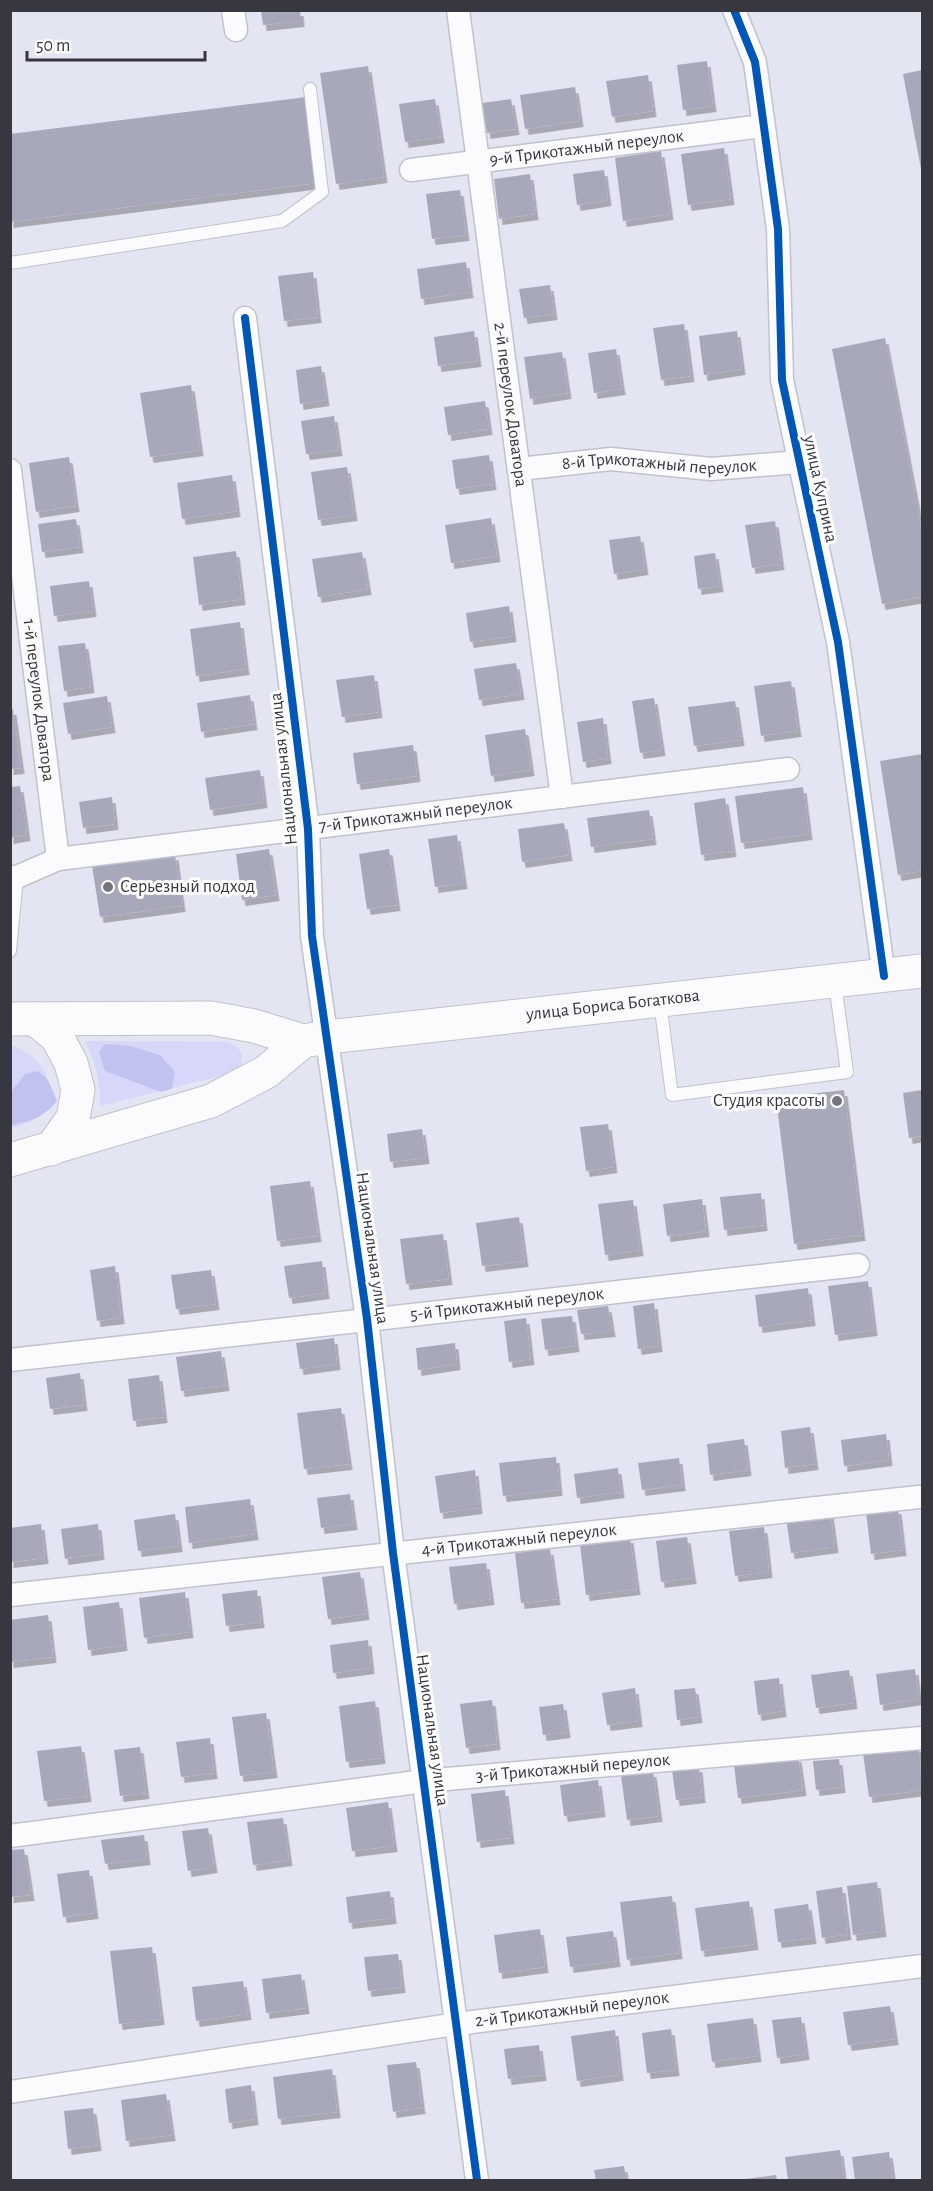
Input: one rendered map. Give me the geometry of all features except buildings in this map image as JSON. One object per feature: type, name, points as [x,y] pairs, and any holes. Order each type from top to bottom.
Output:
[{"type":"main road","name":"улица Бориса Богаткова","points":[[23,1019],[211,1018],[315,1039],[922,971]]},
{"type":"main road","name":"улица Бориса Богаткова","points":[[23,1019],[57,1037],[71,1063],[78,1090],[73,1118],[51,1149]]},
{"type":"main road","points":[[10,1160],[211,1101],[266,1072],[315,1039]]},
{"type":"street","name":"2-й переулок Доватора","points":[[459,10],[562,797]]},
{"type":"street","name":"улица Куприна","points":[[734,10],[755,62],[778,229],[782,380],[838,642],[884,976]]},
{"type":"street","name":"9-й Трикотажный переулок","points":[[411,170],[764,126]]},
{"type":"street","name":"Национальная улица","points":[[245,318],[308,829],[315,1039],[367,1319],[393,1553],[477,2181]]},
{"type":"street","name":"8-й Трикотажный переулок","points":[[519,469],[611,459],[711,469],[799,462]]},
{"type":"street","name":"1-й переулок Доватора","points":[[10,470],[58,859]]},
{"type":"street","name":"7-й Трикотажный переулок","points":[[14,877],[58,859],[788,769]]},
{"type":"street","name":"5-й Трикотажный переулок","points":[[10,1360],[858,1265]]},
{"type":"street","name":"4-й Трикотажный переулок","points":[[10,1595],[919,1497]]},
{"type":"street","name":"3-й Трикотажный переулок","points":[[10,1836],[424,1781],[922,1738]]},
{"type":"street","name":"2-й Трикотажный переулок","points":[[10,2092],[456,2024],[922,1966]]},
{"type":"lane","points":[[10,262],[282,221],[322,192],[310,89]]},
{"type":"lane","points":[[10,951],[14,877]]},
{"type":"lane","points":[[659,1000],[672,1095],[847,1072],[835,981]]},
{"type":"shaded area","points":[[85,1041],[228,1042],[240,1050],[242,1064],[232,1073],[100,1106],[97,1073]]},
{"type":"shaded area","points":[[105,1044],[130,1046],[160,1055],[175,1072],[172,1089],[161,1092],[105,1071],[99,1052]]},
{"type":"shaded area","points":[[10,1045],[29,1054],[36,1061],[46,1076],[48,1085],[47,1095],[38,1116],[28,1123],[11,1128]]},
{"type":"shaded area","points":[[38,1071],[48,1080],[57,1101],[36,1118],[11,1125],[11,1092],[25,1074]]},
{"type":"cycle path","points":[[734,10],[755,62],[778,229],[782,380],[838,642],[884,976]]},
{"type":"cycle path","points":[[245,318],[308,829],[312,936],[367,1319],[393,1553],[477,2180]]},
{"type":"place","name":"Серьезный подход","points":[[108,887]]},
{"type":"place","name":"Студия красоты","points":[[837,1101]]}]
